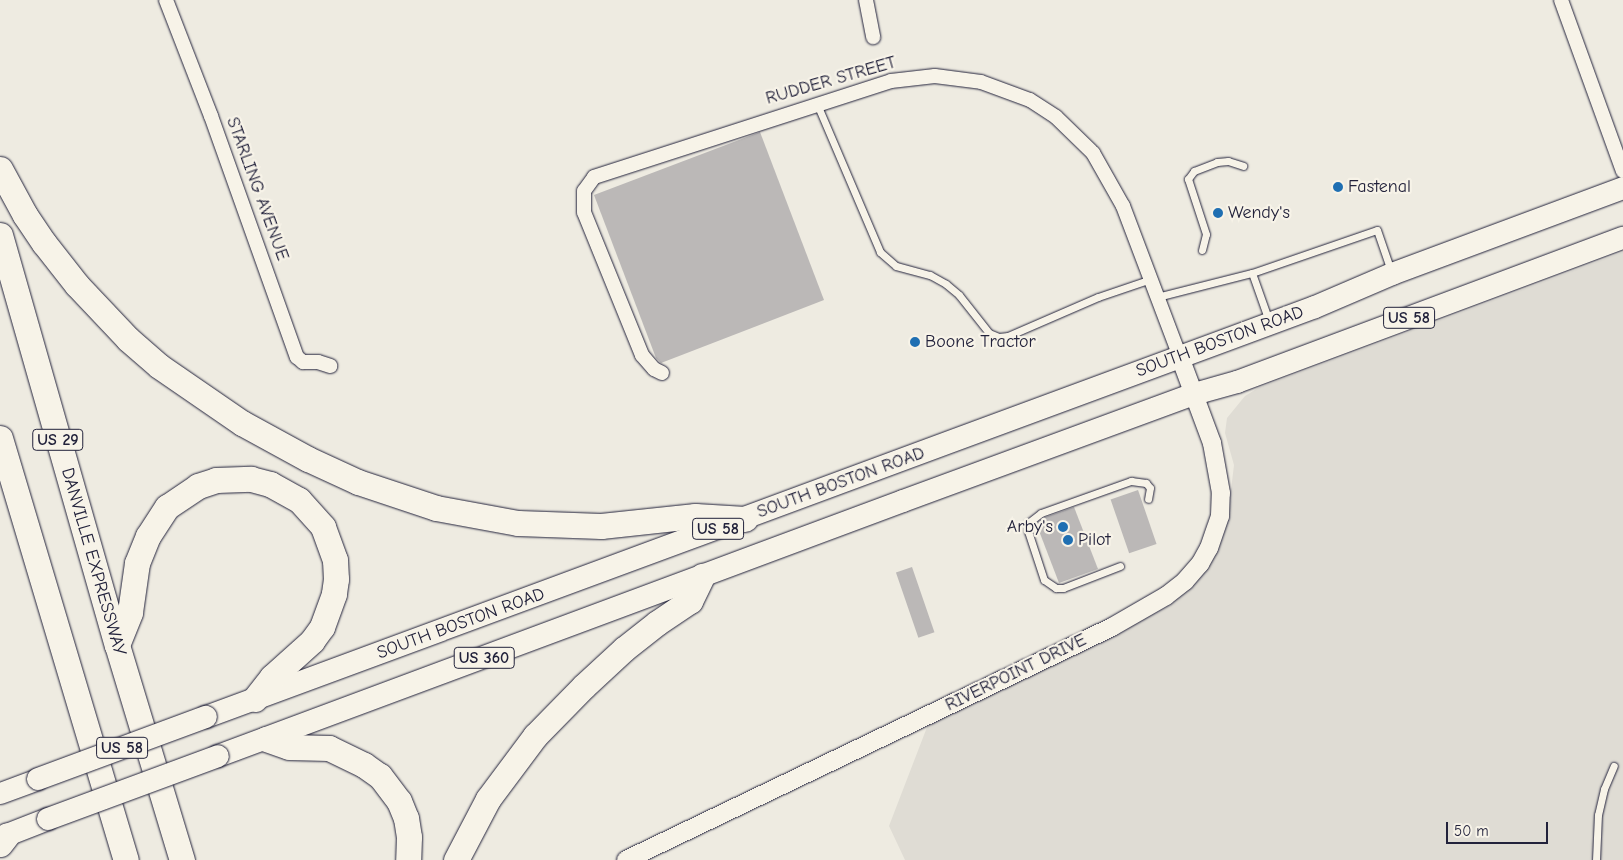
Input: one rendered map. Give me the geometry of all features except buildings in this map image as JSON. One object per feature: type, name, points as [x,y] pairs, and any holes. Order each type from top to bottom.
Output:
[{"type":"highway","points":[[0,169],[44,243],[77,285],[128,339],[159,366],[198,395],[242,423],[323,466],[358,482],[428,506],[471,516],[518,522],[600,526],[695,516],[745,519]]},
{"type":"highway","name":"SOUTH BOSTON ROAD","points":[[38,779],[1270,324],[1392,274],[1623,188]]},
{"type":"highway","name":"DANVILLE EXPRESSWAY","points":[[0,235],[117,645],[183,856]]},
{"type":"highway","name":"US 58","points":[[702,576],[1194,394],[1237,382],[1623,238]]},
{"type":"highway","name":"US 29","points":[[0,438],[126,860]]},
{"type":"highway","points":[[117,645],[130,612],[131,592],[137,563],[148,536],[167,507],[182,495],[198,486],[216,480],[251,479],[270,484],[299,500],[323,527],[335,560],[336,579],[334,594],[322,627],[312,641],[272,678],[255,699]]},
{"type":"highway","points":[[456,860],[488,799],[535,736],[584,686],[624,649],[657,622],[690,602],[702,576]]},
{"type":"highway","name":"US 360","points":[[2,839],[48,819],[702,576]]},
{"type":"highway","points":[[266,739],[289,747],[329,748],[364,765],[380,776],[399,801],[406,818],[409,837],[408,860]]},
{"type":"main road","name":"SOUTH BOSTON ROAD","points":[[0,793],[38,779]]},
{"type":"street","name":"STARLING AVENUE","points":[[166,0],[211,116],[297,357],[303,362],[318,362],[330,366]]},
{"type":"street","points":[[866,0],[873,37]]},
{"type":"street","points":[[1561,0],[1623,171]]},
{"type":"street","name":"RUDDER STREET","points":[[662,373],[654,369],[642,355],[584,212],[583,200],[587,184],[600,173],[891,81],[935,76],[981,82],[1030,100],[1056,117],[1093,153],[1123,206],[1180,357]]},
{"type":"street","name":"RIVERPOINT DRIVE","points":[[626,860],[1112,627],[1166,596],[1185,581],[1200,564],[1209,548],[1220,516],[1221,493],[1212,443],[1180,357]]},
{"type":"lane","points":[[817,104],[880,252],[896,266],[930,275],[946,284],[959,295],[989,333],[999,337],[1008,336],[1098,297],[1151,279]]},
{"type":"lane","points":[[1202,250],[1206,234],[1188,179],[1194,171],[1217,162],[1228,161],[1242,166]]},
{"type":"lane","points":[[1157,297],[1252,273],[1377,230],[1392,274]]},
{"type":"lane","points":[[1252,273],[1270,324]]},
{"type":"lane","points":[[1120,566],[1063,588],[1056,588],[1044,580],[1028,531],[1028,523],[1041,513],[1132,481],[1146,483],[1150,488],[1148,499]]},
{"type":"lane","points":[[1596,860],[1598,815],[1604,789],[1614,766]]},
{"type":"shaded area","points":[[1623,252],[1623,860],[905,860],[889,826],[929,722],[1169,606],[1189,589],[1204,570],[1223,536],[1230,498],[1234,465],[1225,433],[1227,418],[1245,396],[1258,388]]},
{"type":"place","name":"Fastenal","points":[[1338,187]]},
{"type":"place","name":"Wendy's","points":[[1218,213]]},
{"type":"place","name":"Boone Tractor","points":[[915,342]]},
{"type":"place","name":"Arby's","points":[[1063,527]]},
{"type":"place","name":"Pilot","points":[[1068,540]]}]
